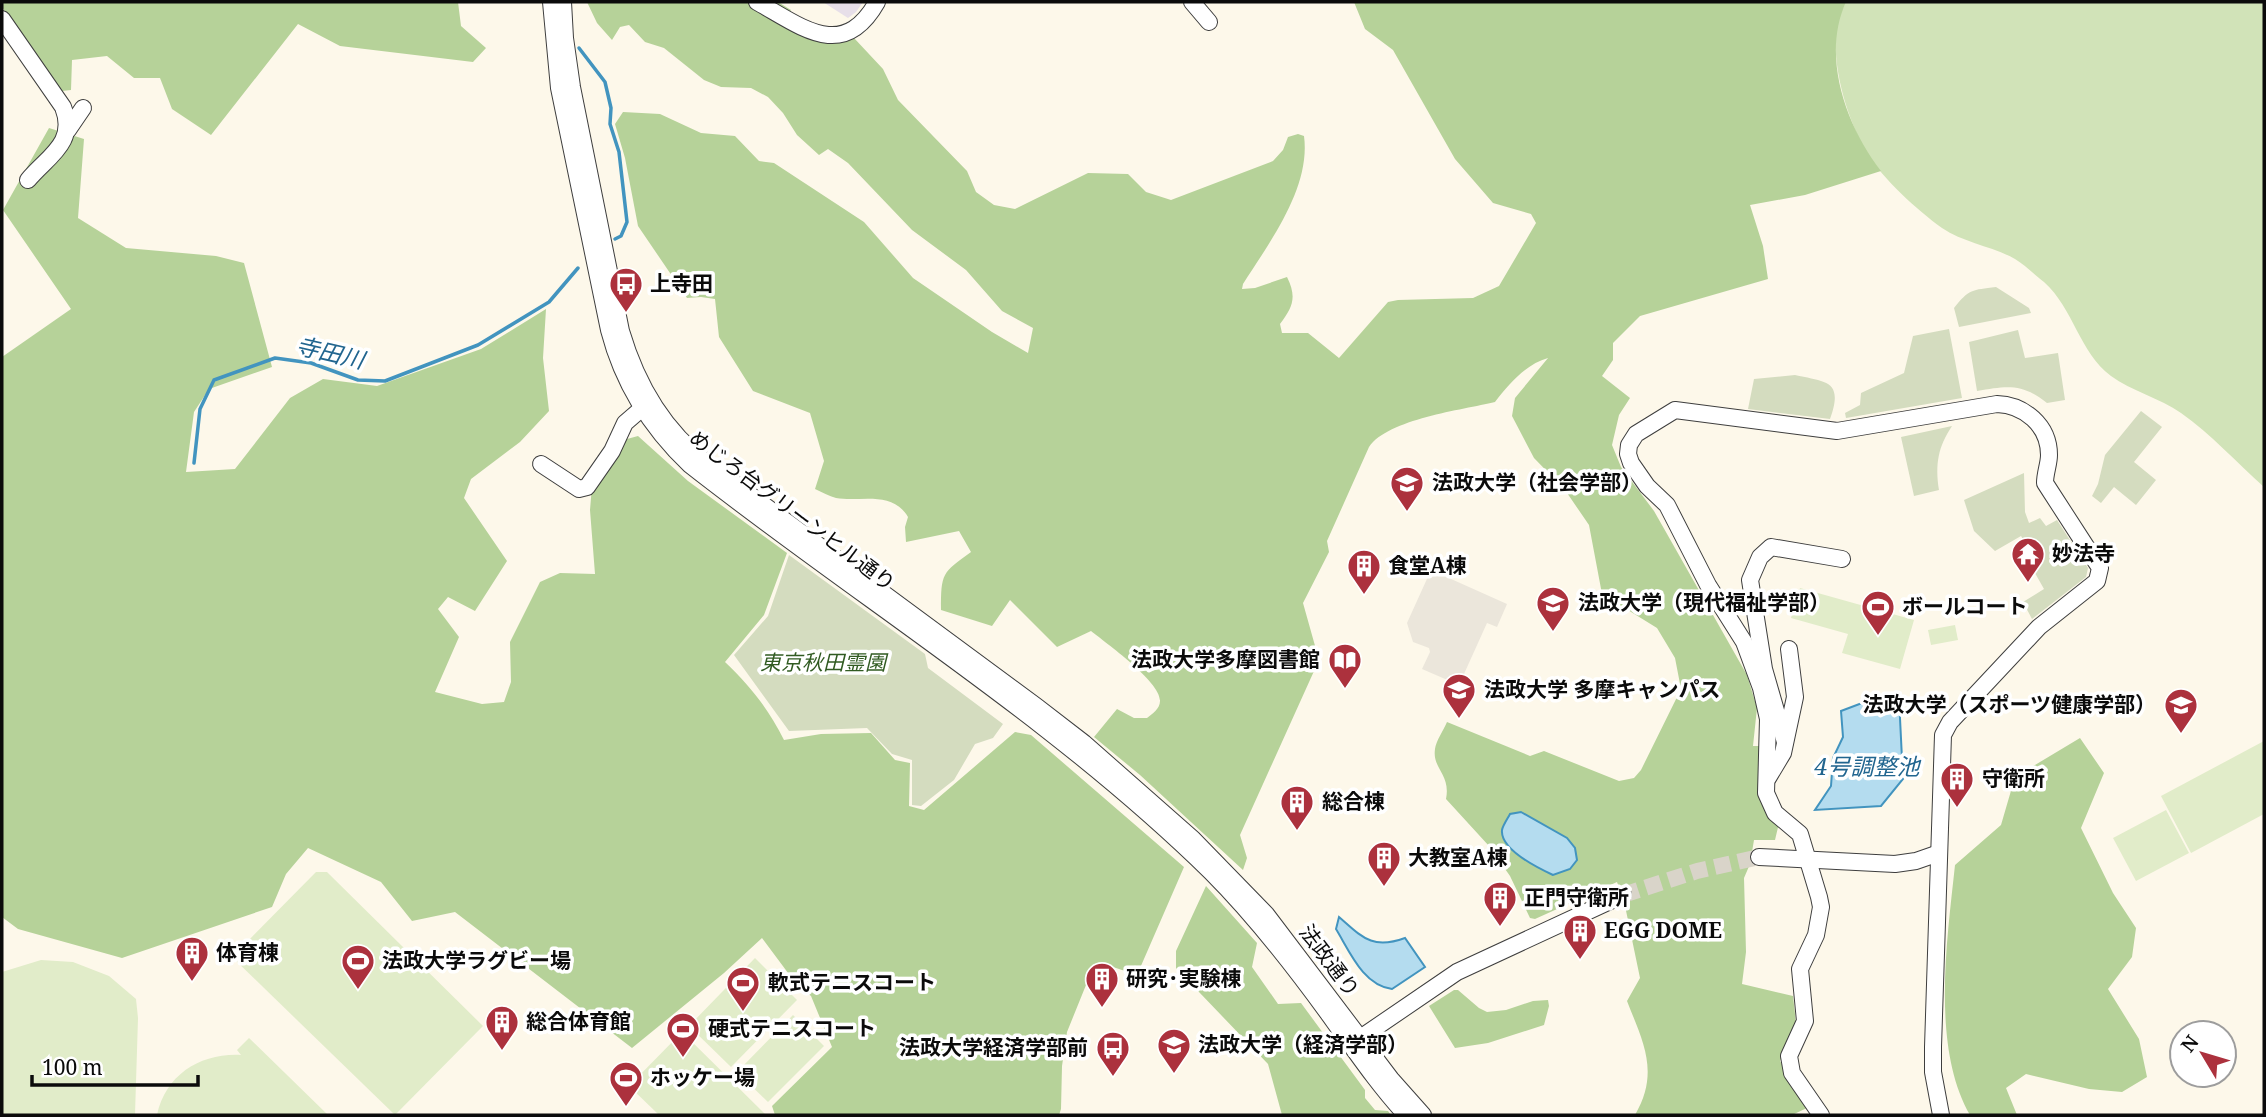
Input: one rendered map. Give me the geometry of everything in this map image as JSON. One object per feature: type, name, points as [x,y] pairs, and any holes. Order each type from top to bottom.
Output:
[{"type":"street","name":"めじろ台グリーンヒル通り","points":[[551,2],[559,88],[609,330],[620,367],[646,404],[664,438],[690,465],[1029,716],[1190,844]]},
{"type":"street","name":"めじろ台グリーンヒル通り","points":[[563,2],[572,87],[621,331],[646,404]]},
{"type":"street","points":[[757,2],[806,29],[830,36],[849,32],[860,26],[877,2]]},
{"type":"street","points":[[1192,2],[1209,22]]},
{"type":"street","points":[[2,19],[63,107],[68,130]]},
{"type":"street","points":[[29,180],[51,158],[83,108]]},
{"type":"street","points":[[541,464],[579,489],[587,487],[612,451],[625,423],[646,404]]},
{"type":"street","points":[[1785,742],[1759,670],[1744,642],[1708,586],[1667,505],[1647,486],[1629,459],[1629,445],[1636,434],[1670,412],[1679,410],[1837,431],[1997,404],[2013,406],[2033,418],[2047,439],[2049,455],[2045,483],[2100,568],[2097,581],[2039,627],[1950,722],[1943,735],[1933,1072],[1941,1115]]},
{"type":"street","points":[[1821,1115],[1798,1084],[1789,1064],[1789,1056],[1805,1021],[1800,969],[1816,935],[1821,907],[1800,834],[1775,813],[1766,793],[1768,719],[1761,688],[1750,580],[1760,557],[1771,547],[1842,559]]},
{"type":"street","points":[[1766,780],[1783,753],[1795,697],[1789,649]]},
{"type":"street","name":"法政通り","points":[[1190,844],[1356,1041],[1423,1115]]},
{"type":"street","points":[[1759,857],[1895,864],[1916,861],[1939,853]]},
{"type":"street","points":[[1356,1041],[1457,972],[1623,895]]},
{"type":"street","name":"法政通り","points":[[1356,1041],[1406,1115]]},
{"type":"shaded area","points":[[823,2],[863,2],[848,18]]},
{"type":"shaded area","points":[[1431,570],[1507,604],[1497,627],[1487,623],[1459,685],[1422,669],[1430,652],[1429,648],[1413,642],[1407,623]]},
{"type":"green space","points":[[2,2],[458,2],[461,26],[486,48],[473,62],[340,46],[298,24],[211,135],[172,109],[160,78],[134,78],[107,56],[72,60],[71,90],[62,91],[43,69],[2,7]]},
{"type":"green space","points":[[587,2],[778,2],[791,10],[784,23],[809,38],[834,43],[854,38],[883,69],[898,100],[967,171],[976,192],[994,205],[1015,209],[1088,173],[1128,174],[1146,192],[1171,200],[1273,161],[1283,150],[1288,137],[1298,134],[1304,136],[1304,156],[1295,195],[1276,233],[1242,289],[1255,288],[1287,277],[1293,296],[1288,312],[1280,324],[1282,333],[1308,333],[1339,358],[1388,302],[1473,298],[1499,286],[1536,223],[1531,214],[1493,203],[1455,159],[1393,50],[1365,29],[1354,2],[1846,2],[1836,45],[1841,90],[1857,133],[1881,171],[1805,195],[1750,205],[1763,246],[1768,279],[1640,316],[1613,343],[1613,360],[1602,376],[1630,398],[1619,415],[1612,445],[1621,467],[1654,511],[1747,675],[1757,708],[1753,746],[1762,746],[1779,823],[1775,840],[1754,840],[1750,864],[1744,878],[1746,952],[1742,984],[1793,996],[1796,1023],[1780,1061],[1807,1108],[1792,1115],[1635,1115],[1647,1085],[1648,1071],[1643,1044],[1627,1001],[1640,978],[1624,901],[1617,882],[1535,919],[1530,918],[1510,876],[1489,846],[1446,799],[1446,783],[1436,762],[1435,749],[1447,722],[1530,756],[1544,751],[1619,781],[1634,778],[1641,770],[1681,689],[1675,658],[1657,628],[1602,594],[1589,525],[1565,490],[1534,458],[1512,416],[1515,398],[1548,358],[1525,370],[1495,402],[1446,412],[1392,429],[1369,447],[1327,541],[1329,552],[1303,603],[1319,660],[1240,835],[1247,858],[1243,870],[1140,775],[1094,737],[1117,709],[1134,718],[1147,718],[1159,706],[1158,693],[1132,663],[1091,631],[1057,647],[1010,600],[992,626],[941,610],[945,575],[971,552],[959,531],[906,542],[905,527],[908,517],[894,503],[876,499],[836,498],[815,489],[824,461],[810,413],[753,391],[719,337],[715,299],[687,298],[638,226],[625,158],[615,124],[623,112],[660,114],[701,133],[735,136],[759,161],[774,163],[864,222],[913,278],[992,332],[1028,353],[1033,328],[1002,311],[966,270],[912,230],[848,163],[828,149],[819,155],[797,135],[783,113],[768,97],[751,88],[721,87],[704,80],[664,48],[645,42],[629,25],[620,27],[612,40],[597,23]]},
{"type":"green space","points":[[1846,2],[2264,2],[2264,487],[2192,421],[2164,403],[2119,381],[2100,366],[2063,305],[2044,282],[2026,267],[2015,259],[1942,228],[1882,173],[1867,153],[1853,124],[1838,71],[1836,37]]},
{"type":"green space","points":[[49,128],[84,139],[78,218],[126,248],[216,256],[244,263],[272,367],[209,389],[194,412],[186,472],[235,469],[290,398],[323,379],[377,386],[481,349],[546,309],[543,358],[549,411],[520,442],[471,479],[464,498],[507,561],[475,611],[448,597],[438,609],[459,637],[435,692],[482,704],[504,702],[511,682],[510,642],[540,582],[560,573],[595,574],[590,510],[592,486],[627,439],[638,436],[688,481],[787,553],[764,615],[725,662],[758,698],[784,740],[821,734],[871,733],[895,760],[910,763],[909,806],[924,810],[1015,732],[1031,735],[1184,867],[1137,975],[1101,963],[1093,971],[1067,1032],[1059,1115],[775,1115],[772,1106],[832,1047],[811,996],[797,985],[762,938],[724,973],[632,1048],[455,912],[412,921],[381,882],[308,848],[286,874],[272,907],[122,958],[18,929],[2,917],[2,357],[71,309],[3,210]]},
{"type":"green space","points":[[1996,287],[2029,308],[2031,313],[1959,327],[1954,308],[1959,302],[1972,292]]},
{"type":"green space","points":[[1949,329],[1962,398],[1846,418],[1845,413],[1860,405],[1861,393],[1904,373],[1913,336]]},
{"type":"green space","points":[[2018,330],[2025,358],[2058,353],[2065,400],[2047,403],[2030,392],[2014,388],[1977,391],[1969,342]]},
{"type":"green space","points":[[1795,375],[1823,382],[1833,390],[1835,397],[1830,419],[1748,409],[1754,379]]},
{"type":"green space","points":[[2141,411],[2162,427],[2134,462],[2156,480],[2136,505],[2114,487],[2101,503],[2092,496],[2105,455]]},
{"type":"green space","points":[[1952,426],[1943,441],[1939,456],[1939,490],[1914,496],[1901,437]]},
{"type":"green space","points":[[2024,473],[2025,512],[2029,523],[2040,518],[2046,526],[2057,520],[2088,568],[2086,577],[2032,619],[2023,602],[2044,589],[2027,559],[2033,555],[2021,536],[1995,551],[1974,531],[1964,500]]},
{"type":"green space","name":"東京秋田霊園","points":[[789,555],[925,654],[928,668],[1003,724],[993,738],[975,744],[954,780],[921,806],[912,805],[912,760],[892,754],[867,728],[789,731],[734,655],[768,616]]},
{"type":"green space","name":"ボールコート","points":[[1800,588],[1914,620],[1900,669],[1842,653],[1848,634],[1791,618]]},
{"type":"green space","points":[[1955,625],[1958,640],[1931,645],[1928,630]]},
{"type":"green space","points":[[2080,738],[2104,773],[2081,828],[2113,893],[2136,928],[2132,957],[2108,989],[2139,1039],[2147,1077],[2122,1092],[2089,1089],[2026,1074],[2006,1088],[2017,1115],[1970,1115],[1958,1088],[1950,1058],[1946,1026],[1946,960],[1955,865],[2001,825],[2015,777]]},
{"type":"green space","points":[[2264,741],[2264,814],[2191,853],[2161,796]]},
{"type":"green space","points":[[2166,810],[2189,853],[2136,881],[2113,838]]},
{"type":"green space","name":"法政大学ラグビー場","points":[[316,872],[327,872],[483,1026],[395,1115],[232,957]]},
{"type":"green space","points":[[1206,886],[1257,943],[1252,967],[1278,1004],[1301,1003],[1365,1090],[1365,1098],[1375,1110],[1388,1111],[1391,1115],[1282,1115],[1268,1064],[1176,968],[1176,951]]},
{"type":"green space","name":"軟式テニスコート","points":[[755,958],[797,1000],[731,1067],[689,1026]]},
{"type":"green space","points":[[41,960],[73,962],[109,976],[136,999],[138,1018],[135,1115],[2,1115],[2,972]]},
{"type":"green space","points":[[1458,990],[1487,1012],[1548,1000],[1544,1025],[1488,1043],[1455,1048],[1429,1006]]},
{"type":"green space","name":"軟式テニスコート","points":[[793,1015],[824,1046],[768,1102],[737,1072]]},
{"type":"green space","name":"硬式テニスコート","points":[[682,1032],[766,1115],[659,1115],[629,1086]]},
{"type":"green space","points":[[249,1038],[328,1115],[157,1115],[168,1088],[177,1077],[199,1062],[226,1055],[241,1055],[237,1050]]},
{"type":"water","name":"4号調整池","points":[[1899,698],[1903,779],[1881,806],[1815,810],[1831,786],[1833,758],[1843,737],[1841,711],[1870,700]]},
{"type":"water","points":[[1521,812],[1567,838],[1575,848],[1577,860],[1570,869],[1553,875],[1513,851],[1503,837],[1502,830],[1510,814]]},
{"type":"water","points":[[1339,917],[1368,940],[1384,943],[1405,938],[1425,967],[1392,989],[1373,981],[1358,966],[1336,929]]},
{"type":"waterway","name":"寺田川","points":[[579,48],[605,82],[611,108],[610,124],[619,152],[627,222],[621,236],[615,239]]},
{"type":"waterway","name":"寺田川","points":[[194,463],[200,409],[214,380],[275,358],[311,363],[358,380],[385,381],[478,345],[549,302],[578,268]]},
{"type":"tunnel","points":[[1623,895],[1697,871],[1759,857]]},
{"type":"place","name":"上寺田","points":[[626,314]]},
{"type":"place","name":"法政大学（社会学部）","points":[[1407,513]]},
{"type":"place","name":"妙法寺","points":[[2028,584]]},
{"type":"place","name":"食堂A棟","points":[[1364,596]]},
{"type":"place","name":"法政大学（現代福祉学部）","points":[[1553,633]]},
{"type":"place","name":"ボールコート","points":[[1878,637]]},
{"type":"place","name":"法政大学多摩図書館","points":[[1345,690]]},
{"type":"place","name":"法政大学 多摩キャンパス","points":[[1459,720]]},
{"type":"place","name":"法政大学（スポーツ健康学部）","points":[[2181,735]]},
{"type":"place","name":"守衛所","points":[[1957,809]]},
{"type":"place","name":"総合棟","points":[[1297,832]]},
{"type":"place","name":"大教室A棟","points":[[1384,888]]},
{"type":"place","name":"正門守衛所","points":[[1500,928]]},
{"type":"place","name":"EGG DOME","points":[[1580,961]]},
{"type":"place","name":"体育棟","points":[[192,983]]},
{"type":"place","name":"法政大学ラグビー場","points":[[358,991]]},
{"type":"place","name":"研究･実験棟","points":[[1102,1009]]},
{"type":"place","name":"軟式テニスコート","points":[[743,1013]]},
{"type":"place","name":"総合体育館","points":[[502,1052]]},
{"type":"place","name":"硬式テニスコート","points":[[683,1059]]},
{"type":"place","name":"法政大学（経済学部）","points":[[1174,1075]]},
{"type":"place","name":"法政大学経済学部前","points":[[1113,1078]]},
{"type":"place","name":"ホッケー場","points":[[626,1108]]}]
